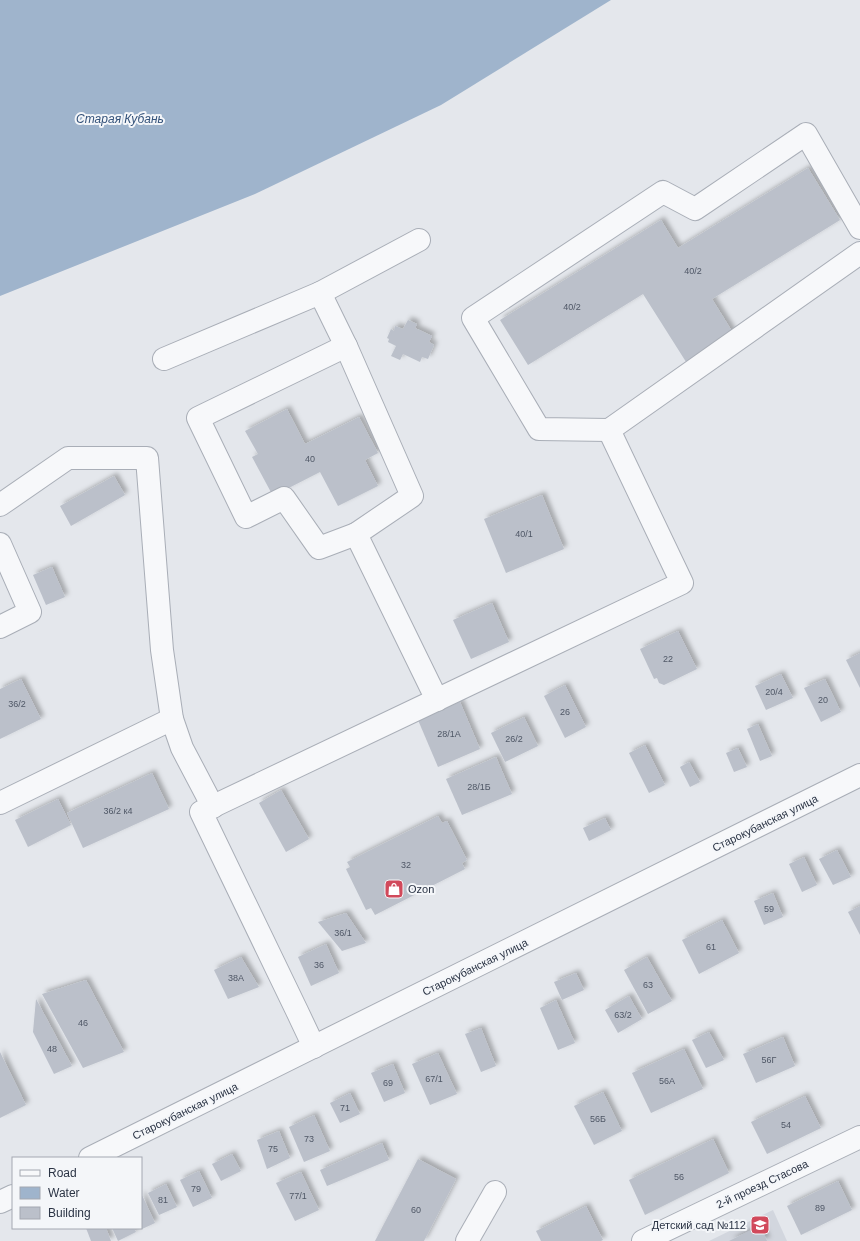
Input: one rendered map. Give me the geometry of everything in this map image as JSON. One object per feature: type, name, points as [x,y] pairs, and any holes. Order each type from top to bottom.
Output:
[{"type":"street","points":[[860,228],[806,134],[695,209],[663,192],[473,318],[539,429],[609,430],[860,253]]},
{"type":"street","points":[[164,359],[320,293],[419,240]]},
{"type":"street","points":[[320,293],[346,346],[412,496],[356,534],[320,548],[284,498],[246,517],[198,418],[346,346]]},
{"type":"street","points":[[314,1047],[201,812],[682,582],[609,430]]},
{"type":"street","points":[[0,505],[68,458],[147,458],[162,650],[172,719],[182,748],[213,807]]},
{"type":"street","points":[[356,534],[437,700]]},
{"type":"street","points":[[0,544],[30,612],[0,627]]},
{"type":"street","points":[[0,803],[172,719]]},
{"type":"street","name":"Старокубанская улица","points":[[92,1157],[860,775]]},
{"type":"street","name":"2-й проезд Стасова","points":[[643,1241],[860,1137]]},
{"type":"street","points":[[467,1241],[495,1192]]},
{"type":"street","points":[[0,1202],[12,1196]]},
{"type":"shaded area","name":"Детский сад №112","points":[[773,1210],[787,1241],[709,1241]]},
{"type":"water","name":"Старая Кубань","points":[[0,0],[611,0],[441,105],[255,194],[0,296]]},
{"type":"building","points":[[808,168],[840,220],[712,299],[735,336],[688,365],[643,294],[528,365],[500,320],[661,220],[678,248]]},
{"type":"building","points":[[408,320],[417,324],[415,328],[432,336],[429,342],[434,345],[428,359],[422,357],[420,362],[403,354],[400,360],[391,356],[396,346],[388,342],[389,339],[387,338],[391,329],[394,331],[395,326],[403,329]]},
{"type":"building","points":[[287,409],[305,444],[359,417],[378,453],[365,460],[378,486],[338,506],[320,472],[273,496],[252,457],[258,454],[245,431]]},
{"type":"building","points":[[114,476],[125,495],[71,526],[60,506]]},
{"type":"building","points":[[542,495],[564,549],[506,573],[484,519]]},
{"type":"building","points":[[52,567],[65,597],[46,605],[33,575]]},
{"type":"building","points":[[492,603],[509,642],[471,659],[453,620]]},
{"type":"building","points":[[678,631],[697,669],[664,685],[659,683],[657,678],[654,679],[640,649]]},
{"type":"building","points":[[860,653],[860,688],[846,660]]},
{"type":"building","points":[[781,674],[793,698],[766,710],[755,686]]},
{"type":"building","points":[[21,679],[41,719],[0,739],[0,689]]},
{"type":"building","points":[[825,679],[841,712],[821,722],[804,688]]},
{"type":"building","points":[[565,685],[586,727],[565,738],[544,696]]},
{"type":"building","points":[[460,702],[480,749],[438,767],[418,720]]},
{"type":"building","points":[[524,717],[538,746],[505,762],[491,733]]},
{"type":"building","points":[[758,724],[772,756],[760,761],[747,729]]},
{"type":"building","points":[[645,745],[665,785],[649,793],[629,753]]},
{"type":"building","points":[[738,748],[747,767],[734,772],[726,753]]},
{"type":"building","points":[[496,757],[512,794],[462,815],[446,779]]},
{"type":"building","points":[[689,762],[700,782],[690,787],[680,767]]},
{"type":"building","points":[[152,773],[169,809],[83,848],[67,813]]},
{"type":"building","points":[[281,790],[309,839],[286,852],[259,803]]},
{"type":"building","points":[[58,799],[71,825],[28,847],[15,820]]},
{"type":"building","points":[[438,816],[442,823],[447,821],[467,860],[462,863],[465,869],[375,915],[371,908],[366,910],[346,869],[350,867],[347,862]]},
{"type":"building","points":[[605,818],[611,830],[589,841],[583,828]]},
{"type":"building","points":[[837,850],[851,877],[833,885],[819,859]]},
{"type":"building","points":[[804,857],[817,885],[802,892],[789,864]]},
{"type":"building","points":[[773,893],[783,917],[764,925],[754,901]]},
{"type":"building","points":[[860,906],[860,935],[848,912]]},
{"type":"building","points":[[346,913],[366,943],[342,951],[318,922]]},
{"type":"building","points":[[722,920],[739,953],[699,974],[682,940]]},
{"type":"building","points":[[326,944],[339,973],[311,986],[298,957]]},
{"type":"building","points":[[241,957],[259,987],[228,999],[214,970]]},
{"type":"building","points":[[647,957],[672,1001],[648,1014],[624,970]]},
{"type":"building","points":[[576,973],[584,990],[562,1000],[554,982]]},
{"type":"building","points":[[86,980],[124,1052],[83,1068],[42,994]]},
{"type":"building","points":[[629,996],[642,1019],[618,1033],[605,1010]]},
{"type":"building","points":[[36,999],[72,1066],[54,1074],[33,1032]]},
{"type":"building","points":[[556,1000],[575,1043],[558,1050],[540,1008]]},
{"type":"building","points":[[481,1028],[496,1066],[481,1072],[465,1034]]},
{"type":"building","points":[[709,1032],[724,1060],[706,1068],[692,1040]]},
{"type":"building","points":[[783,1037],[795,1066],[756,1083],[743,1054]]},
{"type":"building","points":[[684,1049],[703,1089],[651,1113],[632,1073]]},
{"type":"building","points":[[0,1052],[26,1105],[0,1118]]},
{"type":"building","points":[[438,1053],[457,1094],[430,1105],[412,1064]]},
{"type":"building","points":[[393,1064],[405,1093],[384,1102],[371,1073]]},
{"type":"building","points":[[603,1092],[622,1131],[594,1145],[574,1106]]},
{"type":"building","points":[[350,1093],[360,1114],[340,1123],[330,1103]]},
{"type":"building","points":[[805,1096],[821,1128],[767,1154],[751,1122]]},
{"type":"building","points":[[314,1115],[330,1151],[304,1162],[289,1127]]},
{"type":"building","points":[[279,1131],[290,1158],[267,1169],[257,1140]]},
{"type":"building","points":[[713,1139],[729,1173],[645,1215],[629,1180]]},
{"type":"building","points":[[382,1143],[389,1160],[327,1186],[320,1170]]},
{"type":"building","points":[[232,1154],[241,1171],[221,1181],[212,1164]]},
{"type":"building","points":[[418,1159],[456,1179],[424,1241],[375,1241]]},
{"type":"building","points":[[199,1171],[212,1198],[193,1207],[180,1180]]},
{"type":"building","points":[[301,1172],[319,1210],[295,1221],[276,1183]]},
{"type":"building","points":[[838,1181],[852,1210],[801,1235],[787,1206]]},
{"type":"building","points":[[166,1184],[177,1207],[159,1215],[148,1193]]},
{"type":"building","points":[[142,1195],[155,1223],[142,1229]]},
{"type":"building","points":[[586,1206],[603,1240],[541,1241],[536,1231]]},
{"type":"building","points":[[760,1226],[767,1241],[729,1241]]},
{"type":"building","points":[[86,1229],[106,1229],[111,1241],[91,1241]]},
{"type":"building","points":[[112,1229],[134,1229],[136,1232],[118,1241]]},
{"type":"place","name":"Ozon","points":[[394,889]]},
{"type":"place","name":"Детский сад №112","points":[[760,1225]]}]
